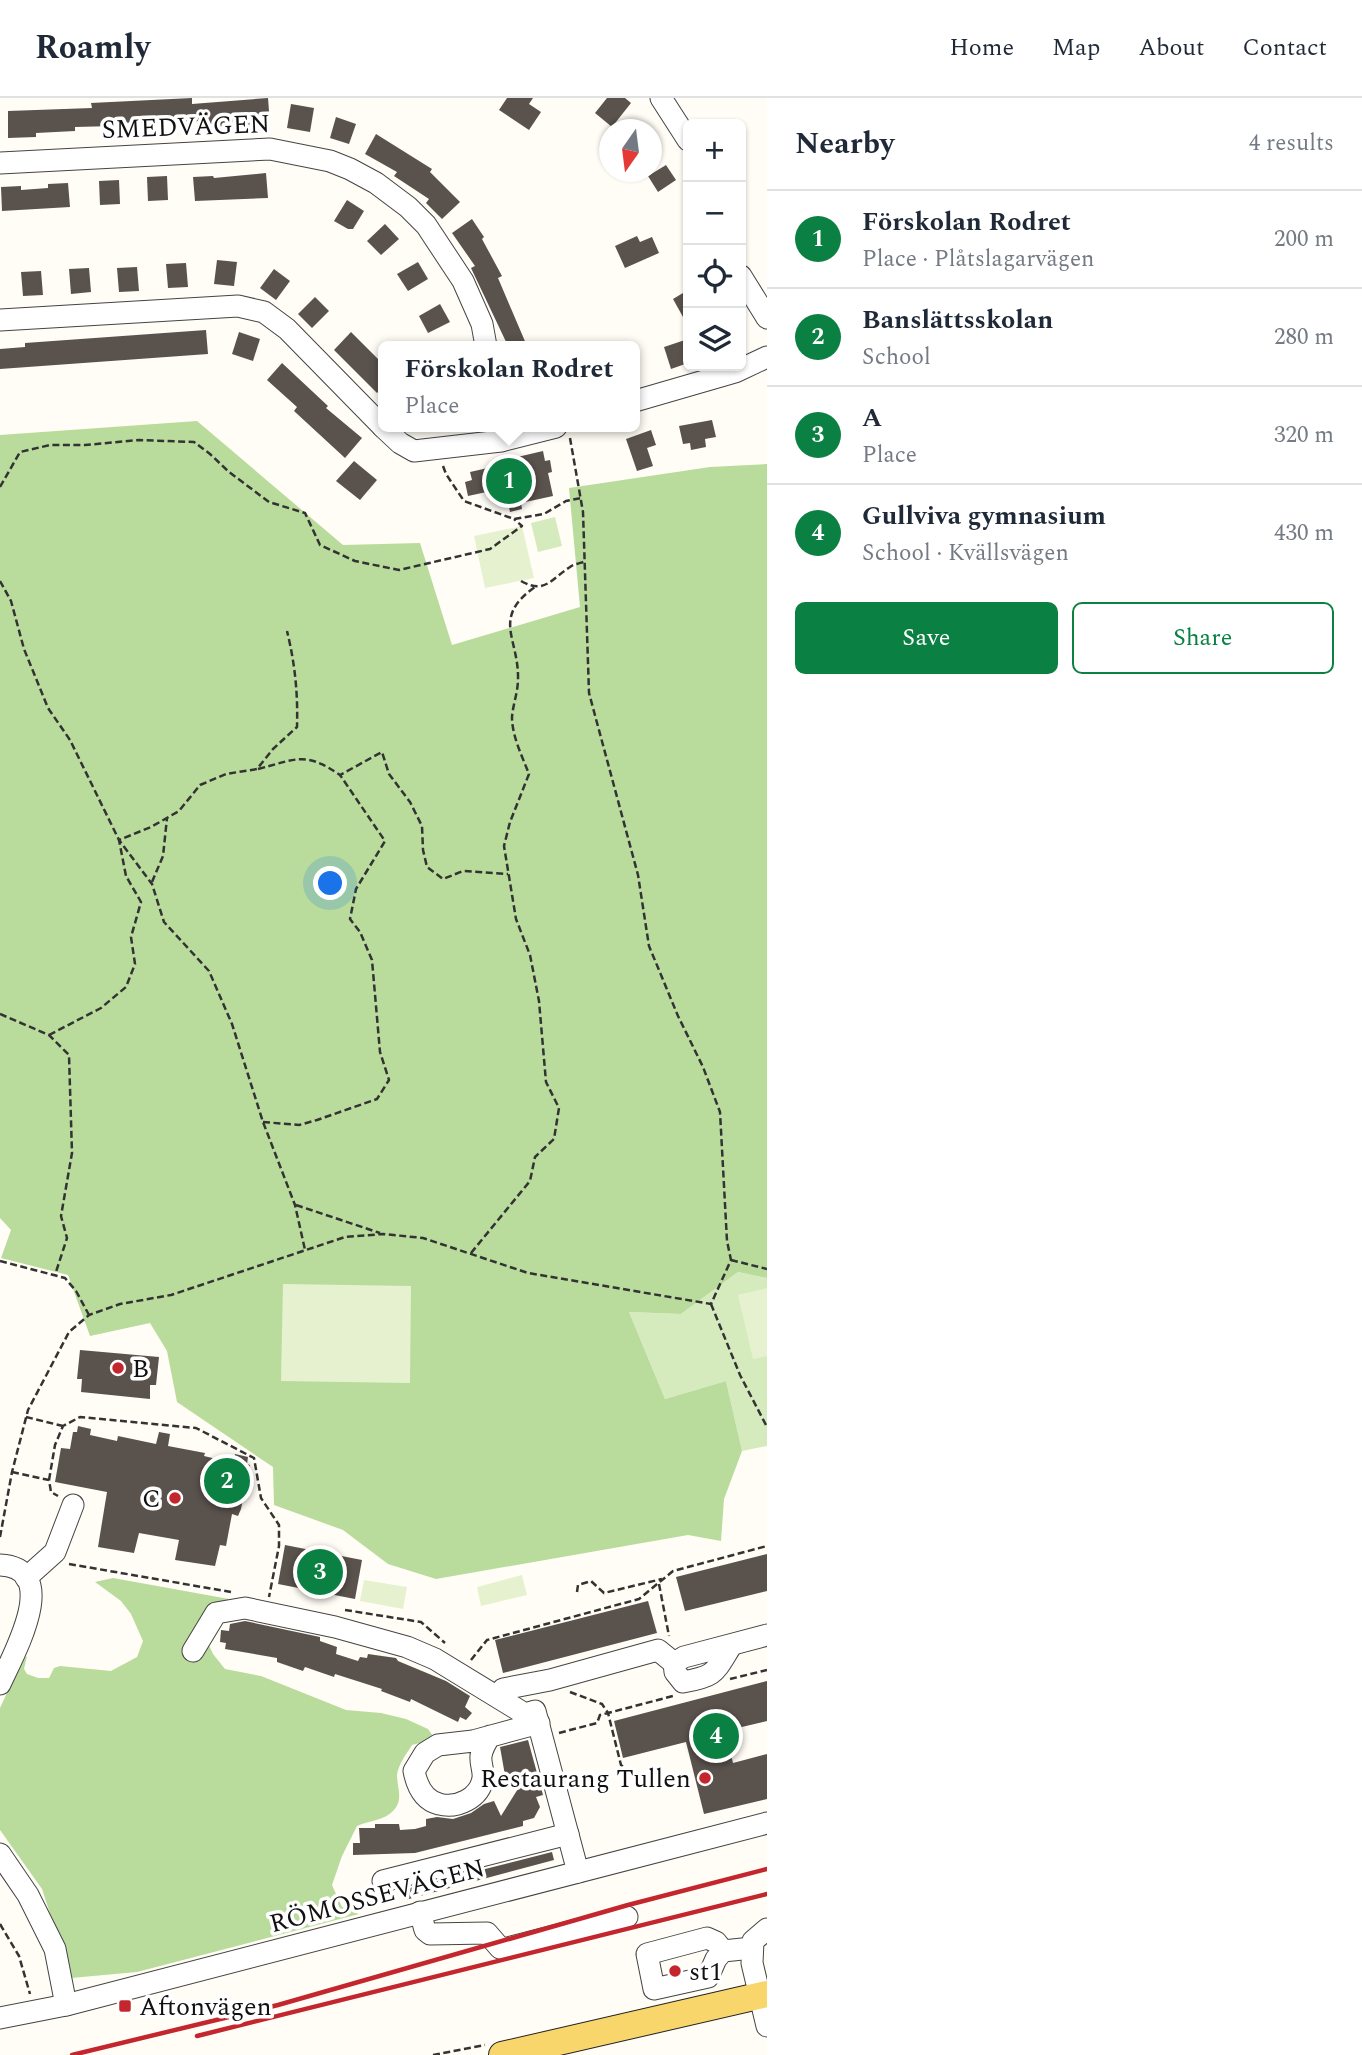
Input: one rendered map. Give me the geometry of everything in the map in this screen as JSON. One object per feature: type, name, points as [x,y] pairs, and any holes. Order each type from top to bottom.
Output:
[{"type":"main road","points":[[502,2055],[764,1995]]},
{"type":"street","points":[[661,98],[683,132]]},
{"type":"street","name":"SMEDVÄGEN","points":[[0,163],[270,149],[330,161],[376,183],[408,207],[426,225],[463,281],[482,324],[485,341]]},
{"type":"street","points":[[746,284],[767,318]]},
{"type":"street","points":[[0,320],[237,306],[264,312],[287,329],[378,422]]},
{"type":"street","points":[[640,400],[735,372],[767,357]]},
{"type":"street","points":[[388,432],[414,451],[438,450],[500,434]]},
{"type":"street","points":[[26,1578],[55,1552],[73,1505]]},
{"type":"street","points":[[0,1564],[11,1565],[26,1578],[32,1602],[27,1625],[0,1684]]},
{"type":"street","points":[[193,1651],[216,1613],[245,1608],[335,1627],[407,1647],[435,1659],[525,1714],[535,1711],[578,1872]]},
{"type":"street","points":[[503,1689],[550,1680],[658,1650],[674,1664],[674,1672],[683,1682],[706,1678],[715,1672],[731,1646],[767,1635]]},
{"type":"street","points":[[490,1736],[540,1729]]},
{"type":"street","name":"RÖMOSSEVÄGEN","points":[[0,2018],[66,2005],[767,1824]]},
{"type":"street","points":[[383,1881],[568,1834]]},
{"type":"street","points":[[0,1854],[28,1895],[55,1949],[66,2005]]},
{"type":"street","points":[[420,1912],[425,1930],[430,1934],[486,1933],[504,1949],[627,1917]]},
{"type":"street","points":[[767,1929],[757,1935],[752,1948],[752,1963],[764,1995],[767,2026]]},
{"type":"street","points":[[723,1951],[752,1948]]},
{"type":"path","points":[[568,432],[581,498],[586,561],[585,623],[589,693],[638,875],[649,946],[720,1112],[727,1241],[731,1260],[711,1304],[740,1375],[767,1427]]},
{"type":"path","points":[[0,487],[20,452],[50,444],[85,445],[139,440],[194,442],[269,502],[305,513],[320,545],[355,561],[399,570],[490,549],[522,526],[514,519],[464,501],[446,474],[438,450]]},
{"type":"path","points":[[514,519],[544,514],[566,501],[581,498]]},
{"type":"path","points":[[471,1253],[530,1181],[536,1157],[554,1139],[559,1108],[546,1082],[537,990],[530,955],[516,919],[504,846],[510,822],[529,774],[516,738],[512,717],[518,680],[509,628],[514,606],[535,587],[550,583],[571,566],[586,561]]},
{"type":"path","points":[[0,581],[10,601],[24,649],[48,708],[70,740],[119,840],[152,884],[164,922],[209,971],[232,1024],[263,1122],[295,1205],[305,1250]]},
{"type":"path","points":[[521,581],[535,587]]},
{"type":"path","points":[[257,769],[297,726],[297,683],[287,631]]},
{"type":"path","points":[[340,775],[382,752],[389,775],[410,802],[422,826],[427,867],[443,879],[463,871],[508,874]]},
{"type":"path","points":[[119,840],[179,811],[200,785],[226,774],[304,758],[326,765],[340,775],[385,841],[356,889],[350,919],[360,932],[372,960],[380,1052],[389,1080],[377,1099],[317,1120],[299,1125],[263,1122]]},
{"type":"path","points":[[152,884],[163,856],[167,818]]},
{"type":"path","points":[[49,1035],[101,1009],[126,987],[135,964],[131,937],[141,902],[126,876],[119,840]]},
{"type":"path","points":[[0,1014],[49,1035],[69,1055],[72,1153],[61,1216],[67,1238],[55,1275]]},
{"type":"path","points":[[295,1205],[383,1234]]},
{"type":"path","points":[[0,1537],[26,1417],[69,1332],[89,1315],[120,1304],[170,1295],[345,1237],[383,1234],[423,1238],[528,1273],[711,1304]]},
{"type":"path","points":[[731,1260],[767,1269]]},
{"type":"path","points":[[0,1261],[65,1279],[76,1291],[89,1315]]},
{"type":"path","points":[[73,1505],[51,1492],[55,1445],[62,1426],[80,1416],[196,1428],[254,1458],[261,1498],[279,1525],[279,1546],[268,1598]]},
{"type":"path","points":[[26,1417],[62,1426]]},
{"type":"path","points":[[12,1472],[50,1479]]},
{"type":"path","points":[[469,1663],[487,1640],[639,1600],[673,1571],[767,1546]]},
{"type":"path","points":[[577,1592],[578,1585],[591,1581],[604,1593],[664,1578]]},
{"type":"path","points":[[659,1583],[674,1664]]},
{"type":"path","points":[[723,1681],[767,1670]]},
{"type":"path","points":[[550,1680],[553,1685],[602,1704],[608,1713],[621,1765],[640,1782]]},
{"type":"path","points":[[540,1729],[551,1735],[597,1723],[600,1715],[680,1694]]},
{"type":"path","points":[[0,1924],[19,1956],[30,1994]]},
{"type":"green space","points":[[197,421],[343,545],[420,543],[452,645],[580,607],[569,488],[710,467],[767,464],[767,1278],[738,1272],[681,1314],[629,1312],[665,1399],[726,1381],[742,1451],[724,1499],[721,1541],[688,1535],[436,1579],[388,1564],[343,1530],[274,1505],[273,1467],[177,1402],[167,1351],[150,1323],[90,1336],[68,1275],[1,1258],[11,1230],[0,1218],[0,435]]},
{"type":"green space","points":[[555,517],[562,546],[538,552],[531,523]]},
{"type":"green space","points":[[522,526],[534,578],[485,588],[474,536]]},
{"type":"green space","points":[[738,1272],[767,1278],[767,1446],[742,1451],[726,1381],[665,1399],[629,1312],[681,1314]]},
{"type":"green space","points":[[283,1284],[411,1286],[410,1383],[281,1381]]},
{"type":"green space","points":[[767,1288],[767,1356],[753,1359],[738,1295]]},
{"type":"green space","points":[[522,1575],[527,1595],[481,1606],[477,1587]]},
{"type":"green space","points":[[113,1578],[229,1599],[212,1625],[208,1643],[225,1669],[261,1676],[346,1710],[381,1713],[406,1719],[428,1729],[435,1739],[412,1745],[399,1767],[399,1798],[396,1807],[386,1816],[357,1826],[342,1856],[332,1885],[342,1907],[359,1914],[137,1972],[71,1978],[42,1889],[0,1830],[0,1708],[22,1660],[27,1656],[24,1669],[27,1674],[38,1678],[49,1678],[54,1668],[60,1666],[111,1671],[137,1657],[143,1641],[131,1614],[121,1601],[95,1582]]},
{"type":"green space","points":[[364,1580],[407,1587],[403,1609],[360,1601]]},
{"type":"building","points":[[192,98],[192,104],[268,98],[270,124],[209,127],[208,121],[113,123],[114,126],[75,127],[75,131],[8,138],[8,111],[92,108],[91,103]]},
{"type":"building","points":[[507,98],[533,98],[529,104],[541,112],[529,130],[499,110]]},
{"type":"building","points":[[607,98],[625,98],[631,103],[618,119],[602,119],[595,113]]},
{"type":"building","points":[[291,104],[314,108],[310,132],[287,128]]},
{"type":"building","points":[[336,117],[356,124],[349,144],[330,138]]},
{"type":"building","points":[[376,134],[432,169],[430,172],[460,202],[442,219],[426,203],[429,199],[394,176],[397,172],[365,154]]},
{"type":"building","points":[[666,165],[676,180],[658,192],[652,182],[662,182],[662,167]]},
{"type":"building","points":[[266,173],[268,198],[195,201],[193,177],[214,178]]},
{"type":"building","points":[[167,176],[168,200],[148,201],[147,177]]},
{"type":"building","points":[[119,180],[120,204],[100,205],[99,181]]},
{"type":"building","points":[[68,183],[70,207],[2,211],[1,187],[21,186],[21,190]]},
{"type":"building","points":[[347,200],[364,211],[353,229],[334,221]]},
{"type":"building","points":[[472,219],[484,237],[482,239],[502,276],[498,278],[525,341],[506,341],[471,268],[475,266],[452,233]]},
{"type":"building","points":[[385,224],[399,239],[381,255],[367,241]]},
{"type":"building","points":[[637,236],[640,242],[652,237],[659,253],[625,268],[615,246]]},
{"type":"building","points":[[217,260],[237,262],[234,286],[214,284]]},
{"type":"building","points":[[418,262],[428,279],[408,291],[397,274]]},
{"type":"building","points":[[186,263],[188,287],[168,288],[166,264]]},
{"type":"building","points":[[137,267],[139,291],[119,292],[117,268]]},
{"type":"building","points":[[89,268],[91,292],[71,294],[69,269]]},
{"type":"building","points":[[274,269],[290,281],[276,300],[260,288]]},
{"type":"building","points":[[41,271],[43,295],[23,296],[21,272]]},
{"type":"building","points":[[683,293],[683,317],[673,299]]},
{"type":"building","points":[[315,297],[329,311],[312,328],[298,314]]},
{"type":"building","points":[[440,304],[450,322],[428,333],[419,316]]},
{"type":"building","points":[[206,330],[208,354],[0,369],[0,349],[25,347],[25,343]]},
{"type":"building","points":[[239,332],[260,339],[253,361],[232,354]]},
{"type":"building","points":[[351,332],[378,359],[378,392],[377,393],[334,350]]},
{"type":"building","points":[[683,341],[683,365],[671,369],[664,347]]},
{"type":"building","points":[[282,363],[328,406],[326,408],[362,438],[345,458],[294,411],[297,407],[267,380]]},
{"type":"building","points":[[712,420],[716,437],[705,439],[706,447],[691,450],[690,443],[683,444],[679,426]]},
{"type":"building","points":[[651,430],[656,445],[647,448],[653,466],[637,471],[626,439]]},
{"type":"building","points":[[543,451],[545,461],[550,460],[552,472],[548,473],[553,496],[521,503],[522,509],[510,512],[505,488],[468,496],[465,482],[472,480],[470,472],[514,462],[513,458]]},
{"type":"building","points":[[354,461],[377,480],[360,500],[336,481]]},
{"type":"building","name":"B","points":[[80,1350],[159,1357],[156,1385],[150,1385],[150,1399],[81,1392],[82,1379],[77,1379]]},
{"type":"building","name":"C","points":[[78,1426],[91,1429],[90,1435],[117,1441],[118,1436],[156,1444],[159,1432],[170,1434],[168,1446],[205,1453],[204,1456],[233,1463],[235,1454],[248,1457],[247,1464],[250,1465],[241,1509],[238,1516],[232,1514],[226,1546],[220,1545],[215,1566],[175,1560],[179,1540],[139,1533],[134,1553],[98,1547],[107,1492],[55,1482],[61,1448],[70,1449],[73,1432],[77,1432]]},
{"type":"building","points":[[285,1545],[362,1560],[355,1599],[278,1584]]},
{"type":"building","points":[[767,1554],[767,1591],[685,1611],[676,1577]]},
{"type":"building","points":[[648,1601],[657,1633],[503,1673],[495,1640]]},
{"type":"building","points":[[245,1621],[320,1637],[320,1641],[337,1647],[336,1654],[358,1661],[360,1657],[367,1658],[368,1654],[396,1658],[446,1681],[470,1696],[465,1707],[472,1713],[466,1720],[460,1717],[458,1722],[411,1699],[410,1702],[381,1691],[382,1689],[335,1674],[334,1677],[305,1667],[303,1671],[277,1662],[277,1658],[225,1649],[226,1643],[220,1642],[221,1630],[229,1631],[230,1624]]},
{"type":"building","points":[[767,1681],[767,1721],[725,1731],[733,1763],[767,1754],[767,1799],[704,1814],[686,1742],[623,1758],[614,1721]]},
{"type":"building","points":[[528,1740],[543,1795],[536,1797],[540,1807],[534,1818],[523,1821],[523,1826],[415,1853],[353,1855],[353,1843],[360,1843],[359,1828],[375,1828],[375,1824],[399,1824],[400,1830],[415,1829],[426,1826],[426,1819],[453,1819],[494,1801],[501,1816],[526,1776],[506,1781],[500,1747]]},
{"type":"building","points":[[552,1852],[554,1860],[405,1900],[402,1890]]},
{"type":"railway","points":[[72,2055],[278,2005],[628,1905],[767,1869]]},
{"type":"railway","points":[[197,2036],[767,1894]]},
{"type":"place","name":"Förskolan Rodret","points":[[509,481]]},
{"type":"place","name":"B","points":[[118,1368]]},
{"type":"place","name":"Banslättsskolan","points":[[227,1481]]},
{"type":"place","name":"C","points":[[175,1498]]},
{"type":"place","name":"A","points":[[320,1572]]},
{"type":"place","name":"Gullviva gymnasium","points":[[716,1736]]},
{"type":"place","name":"Restaurang Tullen","points":[[705,1778]]},
{"type":"place","name":"st1","points":[[675,1971]]},
{"type":"place","name":"Aftonvägen","points":[[125,2006]]}]
